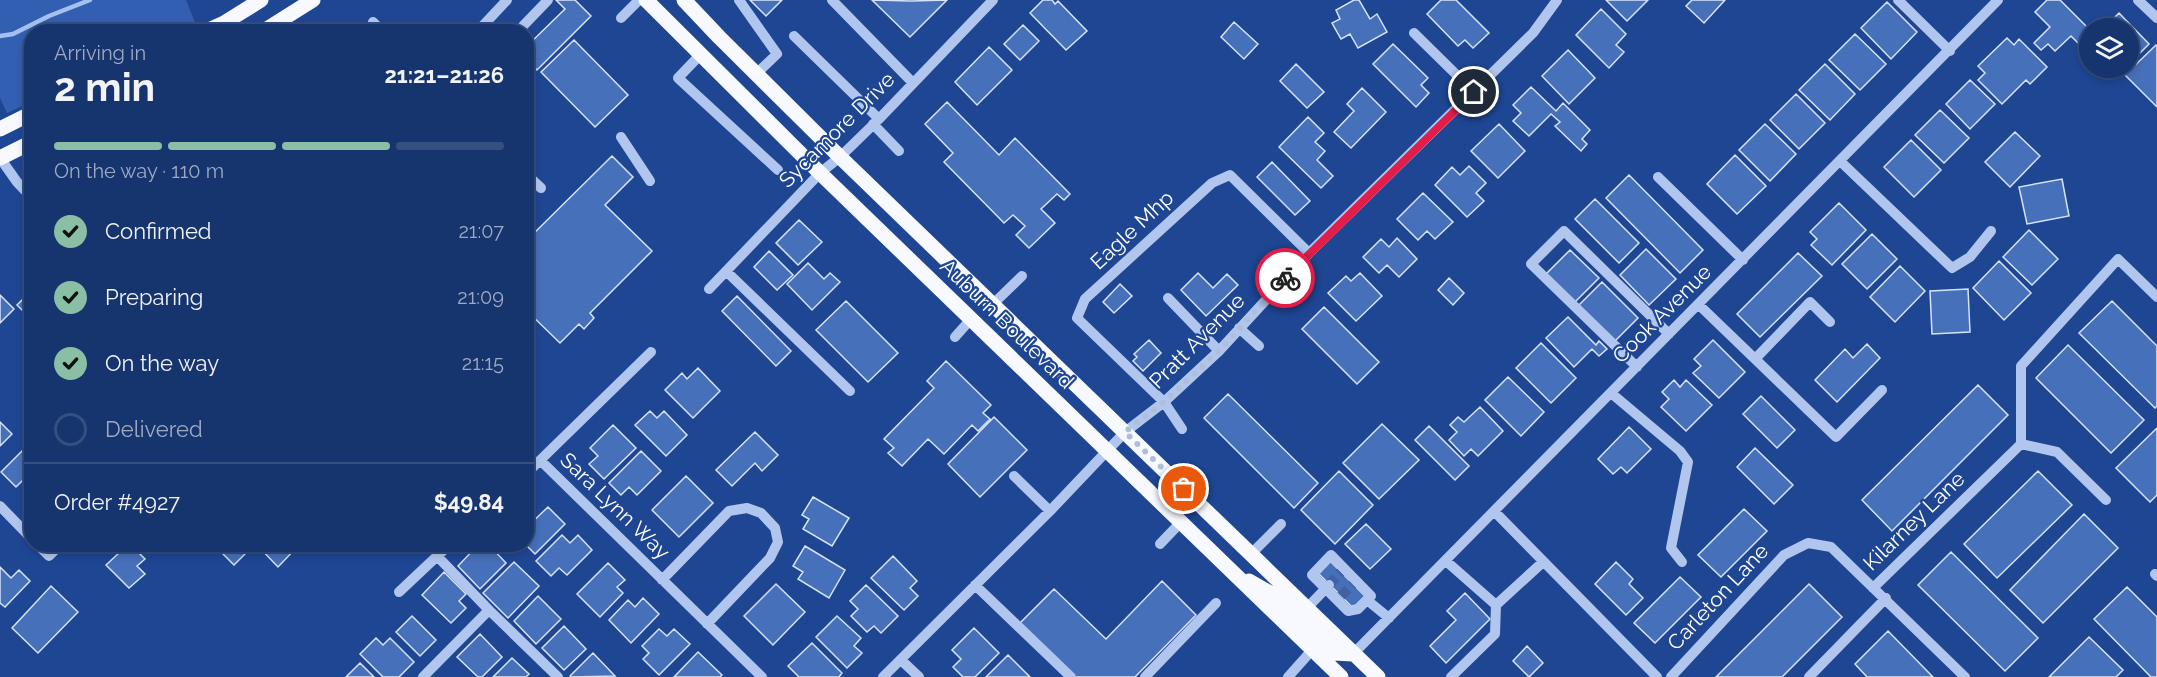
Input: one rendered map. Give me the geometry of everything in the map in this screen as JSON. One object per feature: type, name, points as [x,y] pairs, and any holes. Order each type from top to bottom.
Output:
[{"type":"main road","points":[[220,24],[261,0]]},
{"type":"main road","points":[[275,24],[313,0]]},
{"type":"main road","name":"Auburn Boulevard","points":[[646,0],[820,173],[1341,677]]},
{"type":"main road","name":"Auburn Boulevard","points":[[684,0],[840,157],[1378,677]]},
{"type":"main road","points":[[0,129],[24,117]]},
{"type":"main road","points":[[0,158],[24,146]]},
{"type":"main road","points":[[1228,569],[1272,594],[1334,653],[1353,654]]},
{"type":"street","points":[[484,24],[507,0]]},
{"type":"street","points":[[525,24],[548,0]]},
{"type":"street","points":[[621,18],[639,0]]},
{"type":"street","points":[[739,0],[777,54],[756,74]]},
{"type":"street","points":[[832,0],[913,83]]},
{"type":"street","name":"Sycamore Drive","points":[[709,289],[820,173],[840,157],[876,121],[993,0]]},
{"type":"street","name":"Pratt Avenue","points":[[883,677],[1050,511],[1125,432],[1164,402],[1219,351],[1309,253],[1533,33],[1557,0]]},
{"type":"street","points":[[1898,0],[1950,51]]},
{"type":"street","name":"Cook Avenue","points":[[1353,654],[1998,0]]},
{"type":"street","points":[[2138,0],[2157,18]]},
{"type":"street","points":[[1414,33],[1474,92]]},
{"type":"street","points":[[794,36],[876,121],[899,151]]},
{"type":"street","points":[[700,55],[678,78],[778,170]]},
{"type":"street","points":[[621,137],[650,181]]},
{"type":"street","points":[[0,158],[24,189]]},
{"type":"street","points":[[1840,161],[1952,268],[1970,256],[1991,231]]},
{"type":"street","name":"Eagle Mhp","points":[[1164,402],[1077,318],[1085,299],[1212,183],[1230,175],[1309,253]]},
{"type":"street","points":[[1658,177],[1743,260]]},
{"type":"street","points":[[534,181],[541,188]]},
{"type":"street","points":[[1637,367],[1531,264],[1564,231],[1669,334]]},
{"type":"street","points":[[2106,500],[2057,452],[2021,444],[2021,366],[2118,259],[2157,297]]},
{"type":"street","points":[[726,272],[850,392]]},
{"type":"street","points":[[993,304],[1022,276]]},
{"type":"street","points":[[1168,298],[1219,351]]},
{"type":"street","points":[[1756,357],[1810,302],[1830,322]]},
{"type":"street","points":[[1699,305],[1756,357],[1836,437],[1882,390]]},
{"type":"street","points":[[955,337],[971,319]]},
{"type":"street","points":[[1239,328],[1259,346]]},
{"type":"street","points":[[534,467],[651,352]]},
{"type":"street","points":[[1611,393],[1680,451],[1688,462],[1671,548],[1682,562]]},
{"type":"street","points":[[1164,402],[1182,429]]},
{"type":"street","name":"Kilarney Lane","points":[[1809,677],[1886,598],[1873,588],[2021,444]]},
{"type":"street","name":"Sara Lynn Way","points":[[541,461],[762,677]]},
{"type":"street","points":[[1014,476],[1050,511]]},
{"type":"street","points":[[0,506],[24,530]]},
{"type":"street","name":"Sara Lynn Way","points":[[662,580],[729,511],[747,508],[761,513],[775,528],[778,542],[770,558],[707,624]]},
{"type":"street","points":[[1494,512],[1657,677]]},
{"type":"street","points":[[1160,544],[1181,522]]},
{"type":"street","points":[[1251,554],[1281,524]]},
{"type":"street","name":"Carleton Lane","points":[[1671,677],[1784,555],[1808,543],[1832,547],[1873,588]]},
{"type":"street","points":[[399,592],[441,552]]},
{"type":"street","points":[[1331,555],[1354,582],[1371,596],[1367,600],[1358,609],[1348,611],[1327,586],[1312,575],[1331,555]]},
{"type":"street","points":[[437,556],[558,677]]},
{"type":"street","points":[[1446,561],[1496,604]]},
{"type":"street","points":[[1450,677],[1495,634],[1496,604],[1543,562]]},
{"type":"street","points":[[975,585],[1071,677]]},
{"type":"street","points":[[1307,608],[1327,586]]},
{"type":"street","points":[[1886,598],[1965,677]]},
{"type":"street","points":[[1367,600],[1389,618]]},
{"type":"street","points":[[1145,677],[1216,603]]},
{"type":"street","points":[[423,677],[489,610]]},
{"type":"street","points":[[1288,677],[1313,649]]},
{"type":"street","points":[[901,660],[919,677]]},
{"type":"shaded area","points":[[0,0],[186,0],[196,24],[24,24],[24,105],[7,113],[0,98]]},
{"type":"building","points":[[556,0],[575,0],[591,16],[537,70],[534,67],[534,39],[565,9]]},
{"type":"building","points":[[750,0],[782,0],[766,16]]},
{"type":"building","points":[[872,0],[911,1],[947,0],[910,37]]},
{"type":"building","points":[[1043,0],[1052,0],[1055,4],[1058,1],[1087,31],[1066,50],[1030,13]]},
{"type":"building","points":[[1354,0],[1359,0],[1370,19],[1377,14],[1387,32],[1358,48],[1350,34],[1341,39],[1332,23],[1340,19],[1336,10]]},
{"type":"building","points":[[1441,0],[1456,0],[1489,33],[1473,48],[1465,40],[1458,46],[1427,14]]},
{"type":"building","points":[[1606,0],[1648,0],[1627,21]]},
{"type":"building","points":[[1692,0],[1725,0],[1704,23],[1686,6]]},
{"type":"building","points":[[2047,0],[2060,0],[2079,19],[2079,44],[2071,36],[2055,51],[2048,44],[2041,50],[2034,43],[2050,27],[2035,12]]},
{"type":"building","points":[[1887,2],[1917,32],[1891,59],[1861,28]]},
{"type":"building","points":[[1601,9],[1626,34],[1616,45],[1624,52],[1609,68],[1576,35]]},
{"type":"building","points":[[2119,13],[2124,18],[2114,18]]},
{"type":"building","points":[[1234,22],[1258,44],[1244,59],[1221,37]]},
{"type":"building","points":[[1023,25],[1039,41],[1020,60],[1004,44]]},
{"type":"building","points":[[1855,34],[1886,64],[1860,90],[1829,60]]},
{"type":"building","points":[[2139,34],[2149,44],[2139,54]]},
{"type":"building","points":[[2007,38],[2014,45],[2019,39],[2047,67],[2030,84],[2026,80],[2002,104],[1978,80],[1985,73],[1978,66]]},
{"type":"building","points":[[574,40],[628,95],[595,127],[541,72]]},
{"type":"building","points":[[1393,44],[1428,78],[1421,85],[1429,93],[1416,107],[1373,64]]},
{"type":"building","points":[[2157,46],[2157,107],[2128,78],[2139,78],[2139,61]]},
{"type":"building","points":[[989,47],[1012,70],[977,105],[955,82]]},
{"type":"building","points":[[1568,50],[1595,78],[1569,104],[1542,76]]},
{"type":"building","points":[[1296,64],[1324,92],[1307,108],[1280,81]]},
{"type":"building","points":[[1825,64],[1855,94],[1830,120],[1799,90]]},
{"type":"building","points":[[1970,80],[1995,104],[1970,129],[1946,104]]},
{"type":"building","points":[[1531,87],[1556,111],[1563,103],[1590,130],[1582,139],[1587,144],[1581,151],[1555,126],[1560,122],[1551,114],[1529,136],[1513,121],[1521,113],[1513,105]]},
{"type":"building","points":[[1362,88],[1386,112],[1351,148],[1334,132],[1354,111],[1347,104]]},
{"type":"building","points":[[1796,94],[1825,123],[1799,149],[1770,120]]},
{"type":"building","points":[[947,102],[999,155],[1015,138],[1070,194],[1064,200],[1057,194],[1041,209],[1055,223],[1029,248],[1016,235],[1025,226],[1013,215],[1004,223],[944,162],[953,153],[925,124]]},
{"type":"building","points":[[1940,110],[1969,138],[1944,163],[1915,135]]},
{"type":"building","points":[[1308,117],[1324,133],[1315,142],[1325,151],[1317,160],[1333,176],[1321,188],[1279,147]]},
{"type":"building","points":[[1499,124],[1525,151],[1498,178],[1471,151]]},
{"type":"building","points":[[1765,124],[1796,154],[1770,181],[1739,150]]},
{"type":"building","points":[[2015,132],[2040,156],[2010,187],[1985,162]]},
{"type":"building","points":[[1911,140],[1941,170],[1914,197],[1884,167]]},
{"type":"building","points":[[1735,155],[1766,186],[1737,214],[1707,184]]},
{"type":"building","points":[[612,156],[633,177],[605,205],[652,251],[590,313],[594,318],[584,329],[579,324],[560,343],[534,318],[534,233]]},
{"type":"building","points":[[1272,162],[1310,201],[1295,215],[1257,177]]},
{"type":"building","points":[[1469,166],[1486,183],[1476,193],[1484,201],[1467,217],[1435,185],[1452,167],[1460,175]]},
{"type":"building","points":[[1629,175],[1703,250],[1680,273],[1606,198]]},
{"type":"building","points":[[2062,179],[2069,216],[2027,224],[2019,187]]},
{"type":"building","points":[[1423,193],[1453,222],[1435,239],[1427,231],[1418,240],[1397,219]]},
{"type":"building","points":[[1595,199],[1639,243],[1619,263],[1575,219]]},
{"type":"building","points":[[1839,203],[1866,230],[1832,265],[1811,245],[1817,239],[1810,232]]},
{"type":"building","points":[[799,220],[822,242],[798,265],[776,243]]},
{"type":"building","points":[[2029,230],[2058,259],[2032,285],[2003,257]]},
{"type":"building","points":[[1872,234],[1897,259],[1867,289],[1842,264]]},
{"type":"building","points":[[1397,238],[1417,259],[1399,277],[1387,265],[1379,273],[1363,257],[1381,239],[1389,247]]},
{"type":"building","points":[[1646,249],[1676,279],[1649,305],[1620,275]]},
{"type":"building","points":[[1570,250],[1599,278],[1574,303],[1545,275]]},
{"type":"building","points":[[769,251],[793,275],[777,290],[754,267]]},
{"type":"building","points":[[1798,253],[1822,276],[1760,337],[1737,314]]},
{"type":"building","points":[[1999,261],[2031,293],[2004,320],[1973,288]]},
{"type":"building","points":[[808,263],[824,279],[830,273],[840,282],[812,310],[787,284]]},
{"type":"building","points":[[1900,266],[1925,291],[1895,322],[1870,297]]},
{"type":"building","points":[[1198,273],[1213,288],[1227,274],[1238,285],[1206,316],[1181,290]]},
{"type":"building","points":[[1360,273],[1382,296],[1356,321],[1328,293],[1346,276],[1351,281]]},
{"type":"building","points":[[1449,278],[1464,293],[1453,305],[1438,290]]},
{"type":"building","points":[[1602,282],[1638,318],[1614,342],[1578,306]]},
{"type":"building","points":[[1120,284],[1132,296],[1114,313],[1103,302]]},
{"type":"building","points":[[1968,289],[1970,332],[1932,334],[1930,291]]},
{"type":"building","points":[[0,295],[14,309],[0,323]]},
{"type":"building","points":[[737,296],[791,351],[776,366],[722,311]]},
{"type":"building","points":[[24,298],[24,312],[17,305]]},
{"type":"building","points":[[846,301],[898,353],[868,382],[816,330]]},
{"type":"building","points":[[2112,301],[2157,346],[2157,406],[2155,408],[2079,333]]},
{"type":"building","points":[[1324,307],[1379,362],[1357,384],[1302,329]]},
{"type":"building","points":[[1568,317],[1596,345],[1599,341],[1607,349],[1599,356],[1592,349],[1574,367],[1546,338]]},
{"type":"building","points":[[1149,340],[1161,353],[1143,371],[1133,361],[1137,357],[1134,354]]},
{"type":"building","points":[[1713,340],[1745,372],[1719,398],[1693,373],[1701,366],[1694,359]]},
{"type":"building","points":[[1541,343],[1576,378],[1551,403],[1516,368]]},
{"type":"building","points":[[1867,344],[1880,358],[1837,402],[1815,380],[1845,349],[1853,358]]},
{"type":"building","points":[[2068,345],[2144,420],[2111,453],[2036,378]]},
{"type":"building","points":[[946,361],[991,405],[983,413],[990,419],[978,431],[972,425],[944,454],[928,439],[902,466],[888,453],[894,448],[884,439],[934,388],[927,381]]},
{"type":"building","points":[[698,368],[720,391],[693,418],[665,390],[682,373],[687,379]]},
{"type":"building","points":[[1508,377],[1544,412],[1521,436],[1485,400]]},
{"type":"building","points":[[1674,380],[1680,387],[1686,380],[1712,405],[1686,431],[1661,407],[1669,399],[1662,392]]},
{"type":"building","points":[[1978,385],[2008,415],[1892,531],[1862,500]]},
{"type":"building","points":[[1228,394],[1318,483],[1294,508],[1204,418]]},
{"type":"building","points":[[1761,396],[1795,430],[1777,448],[1743,414]]},
{"type":"building","points":[[1480,407],[1503,431],[1478,456],[1471,449],[1464,456],[1449,440],[1457,432],[1450,425],[1458,417],[1464,422]]},
{"type":"building","points":[[650,411],[657,418],[664,411],[687,435],[666,456],[635,425]]},
{"type":"building","points":[[994,417],[1027,450],[980,497],[948,464]]},
{"type":"building","points":[[0,422],[12,434],[0,446]]},
{"type":"building","points":[[1382,424],[1419,460],[1379,499],[1343,463]]},
{"type":"building","points":[[613,425],[636,448],[604,479],[589,464],[598,456],[590,448]]},
{"type":"building","points":[[1429,426],[1469,466],[1455,480],[1415,440]]},
{"type":"building","points":[[1629,427],[1651,449],[1627,473],[1621,467],[1613,474],[1598,459]]},
{"type":"building","points":[[2157,428],[2157,495],[2150,502],[2116,468]]},
{"type":"building","points":[[755,432],[778,455],[762,471],[755,463],[732,486],[716,470]]},
{"type":"building","points":[[1755,448],[1793,485],[1774,504],[1737,467]]},
{"type":"building","points":[[24,449],[24,479],[16,487],[1,472]]},
{"type":"building","points":[[641,451],[661,471],[637,495],[629,487],[621,495],[609,483]]},
{"type":"building","points":[[1339,471],[1373,505],[1335,544],[1301,510]]},
{"type":"building","points":[[2038,471],[2072,505],[1997,578],[1964,544]]},
{"type":"building","points":[[686,476],[713,503],[679,537],[652,510]]},
{"type":"building","points":[[813,497],[849,518],[832,546],[803,529],[809,519],[802,515]]},
{"type":"building","points":[[548,507],[565,524],[535,554],[533,552],[534,520]]},
{"type":"building","points":[[1744,509],[1767,531],[1721,577],[1698,555]]},
{"type":"building","points":[[2084,514],[2118,548],[2043,623],[2010,590]]},
{"type":"building","points":[[1366,524],[1391,549],[1370,569],[1345,544]]},
{"type":"building","points":[[562,535],[570,543],[578,535],[592,550],[567,575],[559,568],[551,576],[536,561]]},
{"type":"building","points":[[805,546],[845,570],[829,598],[798,579],[803,572],[793,566]]},
{"type":"building","points":[[120,552],[138,552],[145,559],[137,566],[145,574],[129,588],[106,565]]},
{"type":"building","points":[[221,552],[247,552],[234,565]]},
{"type":"building","points":[[264,552],[292,552],[278,567]]},
{"type":"building","points":[[471,552],[496,552],[506,563],[480,589],[458,566]]},
{"type":"building","points":[[1951,552],[2038,638],[2005,671],[1918,585]]},
{"type":"building","points":[[893,556],[917,581],[910,588],[918,596],[904,610],[871,578]]},
{"type":"building","points":[[1329,560],[1365,596],[1353,608],[1317,572]]},
{"type":"building","points":[[514,562],[539,586],[508,618],[483,593]]},
{"type":"building","points":[[1616,562],[1633,579],[1629,584],[1643,598],[1626,615],[1595,584]]},
{"type":"building","points":[[608,563],[625,580],[617,587],[623,593],[600,617],[577,594]]},
{"type":"building","points":[[0,567],[11,578],[19,570],[30,581],[5,607],[0,603]]},
{"type":"building","points":[[444,572],[466,594],[459,601],[466,608],[451,623],[422,595]]},
{"type":"building","points":[[1680,577],[1701,597],[1655,643],[1634,623]]},
{"type":"building","points":[[1162,581],[1196,615],[1135,677],[1075,677],[1020,623],[1054,589],[1106,639]]},
{"type":"building","points":[[776,584],[805,612],[773,645],[744,616]]},
{"type":"building","points":[[1809,584],[1842,617],[1782,677],[1716,677]]},
{"type":"building","points":[[866,585],[898,616],[881,633],[874,626],[867,632],[851,616],[858,609],[850,601]]},
{"type":"building","points":[[51,586],[78,612],[38,653],[12,628]]},
{"type":"building","points":[[2127,587],[2157,617],[2157,677],[2151,677],[2094,619]]},
{"type":"building","points":[[1465,593],[1490,619],[1446,663],[1430,646],[1456,620],[1447,611]]},
{"type":"building","points":[[538,596],[561,619],[536,644],[514,621]]},
{"type":"building","points":[[643,598],[659,614],[631,643],[609,620],[628,600],[635,607]]},
{"type":"building","points":[[412,616],[436,640],[420,656],[396,632]]},
{"type":"building","points":[[837,616],[861,638],[854,646],[862,653],[847,668],[816,637]]},
{"type":"building","points":[[564,626],[586,649],[564,670],[542,648]]},
{"type":"building","points":[[974,628],[999,653],[975,677],[963,677],[953,667],[961,659],[952,650]]},
{"type":"building","points":[[659,629],[667,636],[674,629],[690,644],[659,675],[643,659],[649,653],[642,646]]},
{"type":"building","points":[[1888,631],[1933,677],[1867,677],[1855,664]]},
{"type":"building","points":[[480,634],[502,657],[482,677],[478,677],[457,657]]},
{"type":"building","points":[[2089,637],[2123,670],[2116,677],[2049,677]]},
{"type":"building","points":[[376,638],[383,645],[390,638],[414,662],[399,677],[383,677],[360,654]]},
{"type":"building","points":[[812,643],[842,673],[839,677],[799,677],[788,666]]},
{"type":"building","points":[[1527,646],[1543,663],[1529,677],[1513,661]]},
{"type":"building","points":[[698,652],[722,675],[720,677],[674,677]]},
{"type":"building","points":[[593,653],[615,676],[571,677],[570,676]]},
{"type":"building","points":[[1008,655],[1030,677],[986,677]]},
{"type":"building","points":[[512,658],[529,674],[526,677],[493,677]]},
{"type":"building","points":[[360,663],[374,677],[346,677]]},
{"type":"waterway","points":[[33,24],[90,0]]},
{"type":"waterway","points":[[0,36],[13,34],[24,28]]},
{"type":"tunnel","points":[[1329,585],[1341,572]]},
{"type":"tunnel","points":[[1341,596],[1353,584]]},
{"type":"way so far","points":[[1184,489],[1125,432],[1164,402],[1219,351],[1285,278]]},
{"type":"route","points":[[1285,278],[1474,92]]}]
